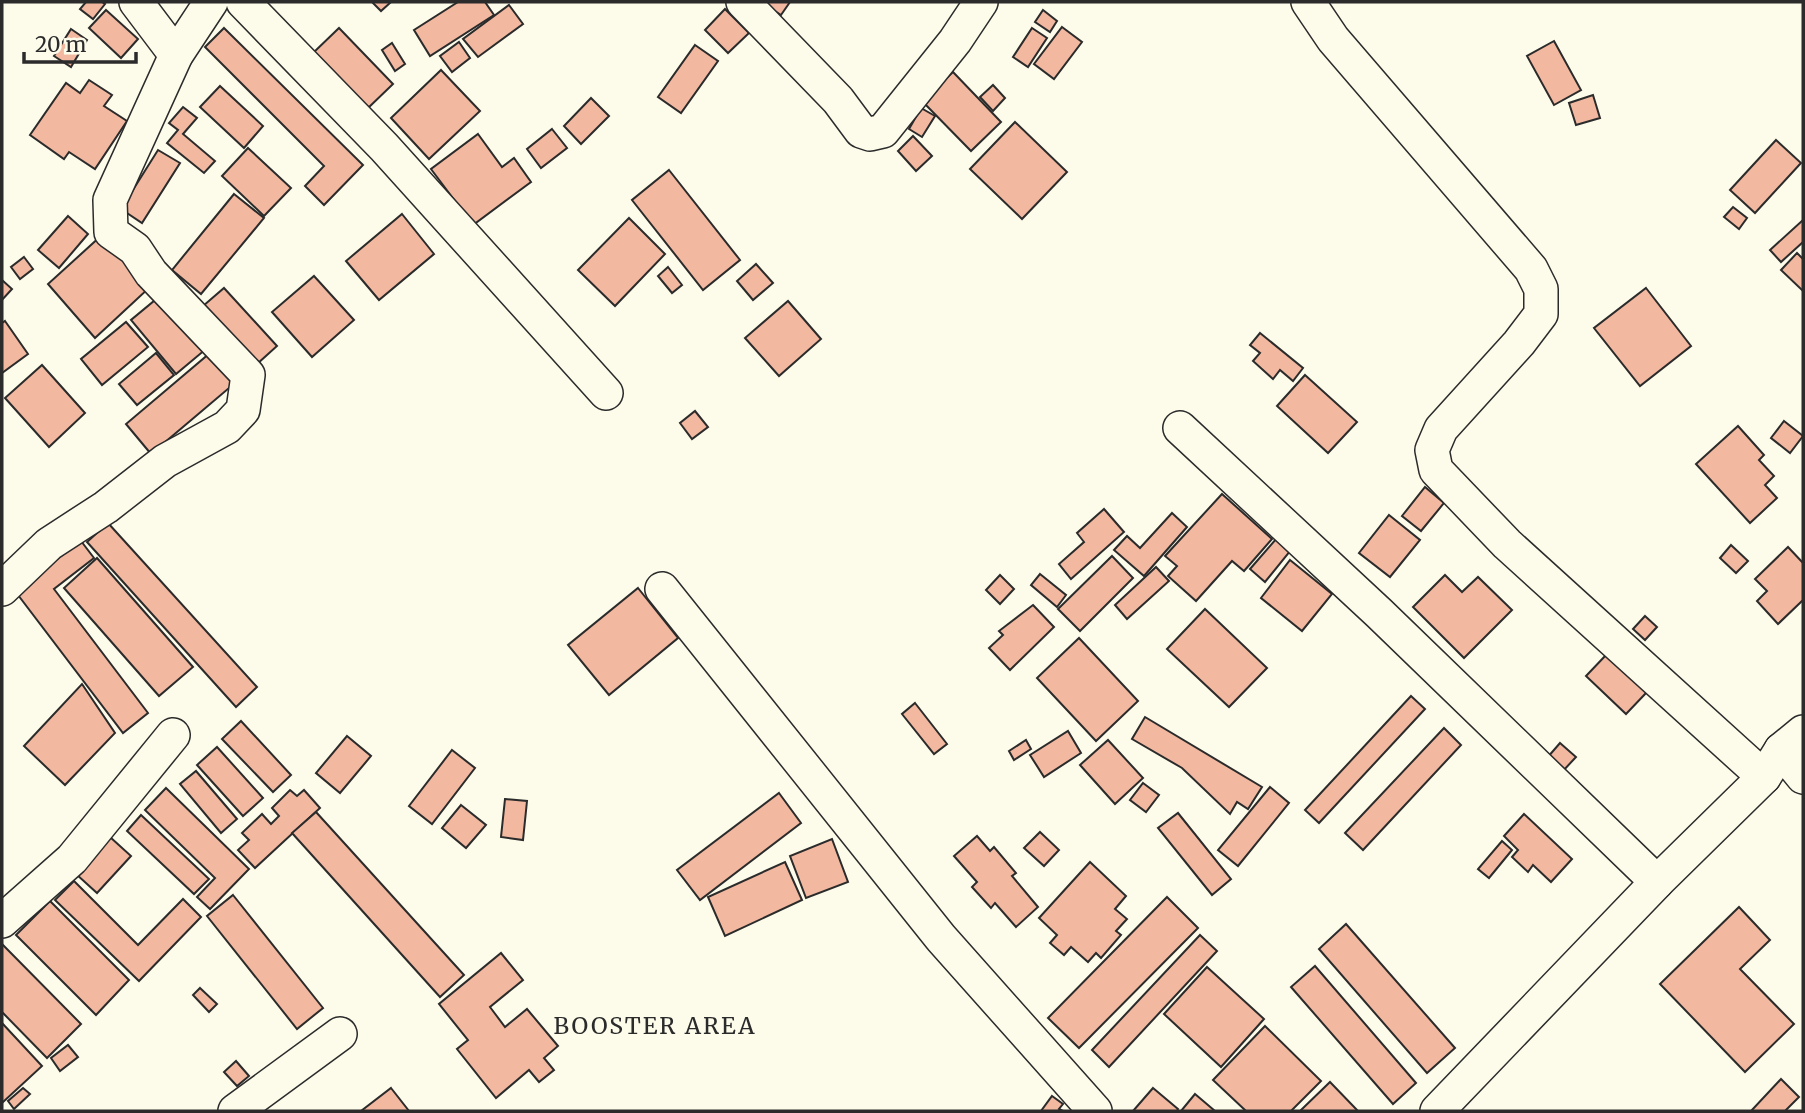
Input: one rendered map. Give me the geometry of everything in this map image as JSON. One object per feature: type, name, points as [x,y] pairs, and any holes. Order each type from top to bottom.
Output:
[{"type":"street","points":[[136,2],[176,55]]},
{"type":"street","points":[[2,589],[49,544],[106,507],[165,461],[228,427],[243,410],[248,375],[151,273],[135,249],[111,232],[110,200],[176,55],[211,2]]},
{"type":"street","points":[[243,2],[384,147],[606,393]]},
{"type":"street","points":[[743,2],[838,100],[861,131],[877,134],[883,131],[955,41],[981,2]]},
{"type":"street","points":[[1308,2],[1333,38],[1531,269],[1541,289],[1541,314],[1519,343],[1441,429],[1433,450],[1436,470],[1507,544],[1783,753],[1803,777]]},
{"type":"street","points":[[1180,428],[1379,613],[1657,882]]},
{"type":"street","points":[[662,589],[941,938],[1095,1111]]},
{"type":"street","points":[[2,921],[72,859],[173,735]]},
{"type":"street","points":[[1437,1111],[1783,753]]},
{"type":"street","points":[[235,1111],[340,1034]]},
{"type":"building","points":[[86,2],[105,4],[93,19],[80,9]]},
{"type":"building","points":[[372,2],[391,2],[381,11]]},
{"type":"building","points":[[458,2],[485,2],[494,15],[430,56],[414,30]]},
{"type":"building","points":[[790,2],[781,15],[764,4]]},
{"type":"building","points":[[509,5],[523,24],[478,57],[463,39]]},
{"type":"building","points":[[725,9],[749,33],[728,53],[705,30]]},
{"type":"building","points":[[106,10],[138,39],[121,58],[89,28]]},
{"type":"building","points":[[1043,10],[1057,21],[1050,32],[1035,22]]},
{"type":"building","points":[[1062,27],[1082,42],[1054,79],[1034,64]]},
{"type":"building","points":[[224,28],[363,165],[324,205],[305,186],[324,166],[205,47]]},
{"type":"building","points":[[339,28],[393,84],[366,110],[313,53]]},
{"type":"building","points":[[1032,28],[1047,38],[1028,67],[1013,57]]},
{"type":"building","points":[[71,29],[87,40],[71,67],[54,56]]},
{"type":"building","points":[[1554,41],[1581,90],[1554,105],[1527,56]]},
{"type":"building","points":[[459,42],[470,58],[452,72],[440,56]]},
{"type":"building","points":[[392,43],[405,64],[395,71],[382,50]]},
{"type":"building","points":[[695,45],[718,61],[681,113],[658,97]]},
{"type":"building","points":[[441,70],[480,111],[429,159],[391,118]]},
{"type":"building","points":[[953,72],[1001,122],[971,151],[922,101]]},
{"type":"building","points":[[89,80],[112,95],[104,106],[127,121],[95,169],[69,152],[64,159],[30,135],[66,83],[80,93]]},
{"type":"building","points":[[993,85],[1005,98],[993,111],[980,97]]},
{"type":"building","points":[[220,86],[263,126],[244,148],[200,107]]},
{"type":"building","points":[[1593,95],[1600,118],[1576,125],[1569,103]]},
{"type":"building","points":[[591,98],[609,116],[581,144],[564,126]]},
{"type":"building","points":[[183,107],[197,118],[183,134],[215,161],[204,173],[167,143],[178,130],[169,123]]},
{"type":"building","points":[[921,108],[935,116],[922,137],[909,129]]},
{"type":"building","points":[[1015,122],[1067,172],[1022,219],[970,169]]},
{"type":"building","points":[[552,129],[567,148],[541,168],[527,149]]},
{"type":"building","points":[[478,134],[502,167],[514,158],[531,182],[473,225],[431,169]]},
{"type":"building","points":[[913,136],[932,156],[916,171],[898,151]]},
{"type":"building","points":[[1776,140],[1801,163],[1755,213],[1730,190]]},
{"type":"building","points":[[248,148],[291,188],[264,216],[222,176]]},
{"type":"building","points":[[158,150],[180,163],[142,223],[121,209]]},
{"type":"building","points":[[669,170],[740,260],[703,290],[632,200]]},
{"type":"building","points":[[234,194],[264,218],[201,294],[172,270]]},
{"type":"building","points":[[1733,207],[1747,218],[1739,229],[1724,217]]},
{"type":"building","points":[[402,214],[434,254],[379,300],[346,261]]},
{"type":"building","points":[[68,216],[88,234],[59,268],[38,250]]},
{"type":"building","points":[[629,218],[665,254],[615,306],[578,270]]},
{"type":"building","points":[[1803,220],[1803,242],[1781,262],[1770,250]]},
{"type":"building","points":[[102,235],[150,287],[95,338],[48,284]]},
{"type":"building","points":[[1797,253],[1803,259],[1803,291],[1781,270]]},
{"type":"building","points":[[24,257],[33,269],[20,279],[11,267]]},
{"type":"building","points":[[756,264],[773,283],[753,300],[737,281]]},
{"type":"building","points":[[668,267],[682,285],[672,293],[658,276]]},
{"type":"building","points":[[314,276],[354,320],[312,357],[272,312]]},
{"type":"building","points":[[2,280],[12,289],[2,300]]},
{"type":"building","points":[[224,288],[277,346],[257,364],[203,306]]},
{"type":"building","points":[[1646,288],[1691,346],[1640,386],[1594,328]]},
{"type":"building","points":[[160,296],[206,349],[176,374],[131,320]]},
{"type":"building","points":[[788,301],[821,339],[779,376],[745,338]]},
{"type":"building","points":[[5,321],[28,354],[2,373],[2,323]]},
{"type":"building","points":[[126,322],[148,347],[102,385],[81,359]]},
{"type":"building","points":[[1260,333],[1303,368],[1293,381],[1280,370],[1273,379],[1253,361],[1260,353],[1250,345]]},
{"type":"building","points":[[156,353],[174,375],[137,405],[119,384]]},
{"type":"building","points":[[210,353],[235,383],[151,454],[126,424]]},
{"type":"building","points":[[42,365],[85,413],[49,447],[5,398]]},
{"type":"building","points":[[1305,375],[1357,422],[1328,453],[1277,406]]},
{"type":"building","points":[[695,411],[708,427],[692,439],[680,423]]},
{"type":"building","points":[[1784,421],[1803,436],[1790,453],[1771,438]]},
{"type":"building","points":[[1738,426],[1764,455],[1759,460],[1774,476],[1765,485],[1777,498],[1750,523],[1696,464]]},
{"type":"building","points":[[1425,487],[1444,503],[1421,531],[1402,516]]},
{"type":"building","points":[[1222,494],[1272,539],[1244,571],[1232,561],[1196,601],[1168,576],[1177,566],[1165,556]]},
{"type":"building","points":[[1104,509],[1124,532],[1071,579],[1059,564],[1084,542],[1077,533]]},
{"type":"building","points":[[1172,513],[1187,527],[1144,576],[1114,550],[1127,536],[1140,548]]},
{"type":"building","points":[[1389,515],[1420,540],[1390,577],[1359,553]]},
{"type":"building","points":[[108,523],[257,687],[236,707],[87,542]]},
{"type":"building","points":[[1277,538],[1291,550],[1265,582],[1250,569]]},
{"type":"building","points":[[81,541],[94,558],[54,589],[148,713],[123,733],[15,591]]},
{"type":"building","points":[[1731,545],[1748,561],[1736,573],[1720,558]]},
{"type":"building","points":[[1788,547],[1803,563],[1803,600],[1778,624],[1757,601],[1767,591],[1755,579]]},
{"type":"building","points":[[1112,556],[1133,578],[1080,631],[1058,609]]},
{"type":"building","points":[[97,558],[193,667],[159,696],[64,588]]},
{"type":"building","points":[[1290,560],[1332,594],[1302,631],[1261,598]]},
{"type":"building","points":[[1156,567],[1169,581],[1127,619],[1115,605]]},
{"type":"building","points":[[1040,574],[1066,595],[1057,607],[1031,585]]},
{"type":"building","points":[[1000,575],[1014,589],[1000,604],[986,590]]},
{"type":"building","points":[[1445,575],[1462,592],[1478,577],[1512,610],[1464,658],[1413,607]]},
{"type":"building","points":[[638,588],[678,638],[609,695],[568,645]]},
{"type":"building","points":[[1033,605],[1054,627],[1010,670],[989,648],[1003,635],[999,631]]},
{"type":"building","points":[[1205,609],[1267,668],[1229,707],[1167,649]]},
{"type":"building","points":[[1645,616],[1657,627],[1645,640],[1633,629]]},
{"type":"building","points":[[1079,638],[1138,701],[1096,741],[1037,678]]},
{"type":"building","points":[[1607,654],[1647,692],[1626,714],[1586,676]]},
{"type":"building","points":[[82,684],[115,733],[65,785],[24,746]]},
{"type":"building","points":[[1411,696],[1425,709],[1319,823],[1305,810]]},
{"type":"building","points":[[915,703],[947,744],[934,754],[902,714]]},
{"type":"building","points":[[1145,717],[1262,787],[1248,809],[1237,802],[1230,814],[1182,768],[1132,739]]},
{"type":"building","points":[[241,721],[291,775],[273,792],[222,739]]},
{"type":"building","points":[[1444,728],[1461,745],[1363,850],[1345,833]]},
{"type":"building","points":[[1068,731],[1081,753],[1044,777],[1030,755]]},
{"type":"building","points":[[347,736],[371,756],[340,793],[316,773]]},
{"type":"building","points":[[1026,740],[1031,749],[1014,760],[1009,751]]},
{"type":"building","points":[[1108,740],[1143,778],[1115,804],[1080,765]]},
{"type":"building","points":[[1560,743],[1576,757],[1562,772],[1547,758]]},
{"type":"building","points":[[217,747],[263,798],[243,816],[197,765]]},
{"type":"building","points":[[452,750],[475,768],[432,824],[409,806]]},
{"type":"building","points":[[196,771],[237,819],[221,833],[180,784]]},
{"type":"building","points":[[1143,783],[1159,795],[1146,812],[1130,800]]},
{"type":"building","points":[[1270,787],[1289,803],[1238,866],[1218,850]]},
{"type":"building","points":[[166,788],[249,869],[210,909],[197,897],[215,878],[145,810]]},
{"type":"building","points":[[290,790],[297,796],[304,790],[320,808],[255,868],[238,850],[249,840],[242,833],[262,814],[271,824],[279,816],[272,808]]},
{"type":"building","points":[[779,793],[801,823],[700,900],[677,870]]},
{"type":"building","points":[[505,799],[527,801],[523,840],[501,837]]},
{"type":"building","points":[[461,805],[486,825],[466,848],[442,828]]},
{"type":"building","points":[[316,812],[464,975],[440,997],[292,833]]},
{"type":"building","points":[[1178,813],[1231,879],[1212,895],[1158,828]]},
{"type":"building","points":[[1524,814],[1572,859],[1551,882],[1533,865],[1528,872],[1512,857],[1518,850],[1504,836]]},
{"type":"building","points":[[141,815],[209,879],[194,894],[127,831]]},
{"type":"building","points":[[1040,832],[1059,850],[1044,866],[1024,848]]},
{"type":"building","points":[[977,836],[990,851],[994,847],[1016,873],[1012,876],[1038,907],[1016,927],[995,903],[991,908],[972,887],[977,882],[954,856]]},
{"type":"building","points":[[110,837],[131,856],[97,893],[76,874]]},
{"type":"building","points":[[832,839],[848,882],[806,898],[790,856]]},
{"type":"building","points":[[1502,841],[1512,850],[1489,878],[1478,869]]},
{"type":"building","points":[[785,862],[802,900],[725,936],[708,897]]},
{"type":"building","points":[[1090,862],[1126,896],[1115,909],[1127,919],[1116,931],[1121,935],[1101,958],[1096,953],[1088,962],[1071,947],[1064,955],[1050,943],[1057,935],[1039,918]]},
{"type":"building","points":[[74,881],[138,945],[183,899],[201,917],[139,981],[55,900]]},
{"type":"building","points":[[233,895],[323,1008],[297,1029],[207,916]]},
{"type":"building","points":[[1167,897],[1198,928],[1079,1048],[1048,1018]]},
{"type":"building","points":[[50,901],[129,980],[96,1015],[16,935]]},
{"type":"building","points":[[1739,907],[1770,940],[1740,969],[1794,1024],[1745,1072],[1660,984]]},
{"type":"building","points":[[1346,924],[1455,1048],[1427,1073],[1319,949]]},
{"type":"building","points":[[1200,935],[1217,951],[1109,1067],[1092,1050]]},
{"type":"building","points":[[2,944],[81,1024],[47,1058],[2,1012]]},
{"type":"building","points":[[501,953],[523,980],[490,1007],[505,1027],[527,1009],[558,1046],[544,1058],[554,1070],[539,1082],[529,1070],[496,1098],[457,1049],[468,1040],[439,1004]]},
{"type":"building","points":[[1315,966],[1416,1083],[1393,1104],[1291,987]]},
{"type":"building","points":[[1207,967],[1264,1019],[1221,1067],[1164,1014]]},
{"type":"building","points":[[200,988],[217,1004],[209,1012],[193,995]]},
{"type":"building","points":[[2,1023],[42,1066],[2,1103]]},
{"type":"building","points":[[1265,1026],[1321,1081],[1291,1111],[1246,1111],[1213,1080]]},
{"type":"building","points":[[68,1045],[78,1057],[60,1071],[51,1058]]},
{"type":"building","points":[[236,1061],[249,1076],[237,1086],[224,1072]]},
{"type":"building","points":[[1781,1079],[1799,1097],[1785,1111],[1751,1111]]},
{"type":"building","points":[[1330,1082],[1358,1111],[1300,1111]]},
{"type":"building","points":[[23,1088],[30,1094],[14,1109],[8,1101]]},
{"type":"building","points":[[391,1088],[409,1111],[361,1111]]},
{"type":"building","points":[[1153,1088],[1178,1109],[1177,1111],[1133,1111]]},
{"type":"building","points":[[1195,1094],[1215,1111],[1181,1111]]},
{"type":"building","points":[[1052,1096],[1063,1104],[1059,1109],[1063,1111],[1041,1111]]},
{"type":"district","name":"BOOSTER AREA","points":[[655,1025]]}]
